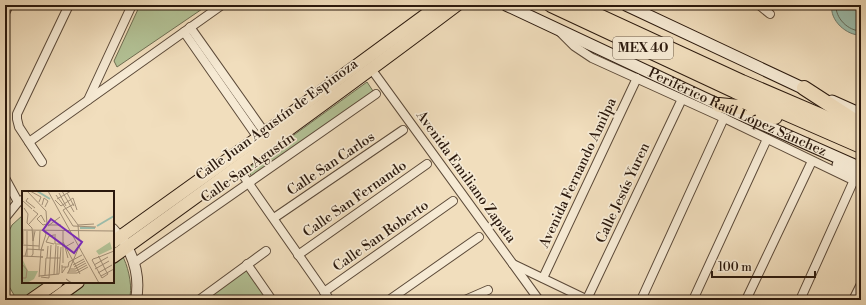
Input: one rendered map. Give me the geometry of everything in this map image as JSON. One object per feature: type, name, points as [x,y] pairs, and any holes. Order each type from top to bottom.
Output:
[{"type":"highway","name":"Periférico Raúl López Sánchez","points":[[551,5],[739,86],[861,133]]},
{"type":"highway","name":"Periférico Raúl López Sánchez","points":[[575,5],[861,146]]},
{"type":"highway","points":[[804,88],[861,124]]},
{"type":"highway","points":[[719,105],[749,108],[847,140]]},
{"type":"main road","name":"Calle Juan Agustín de Espinoza","points":[[114,253],[118,238],[262,135],[437,5]]},
{"type":"main road","name":"Calle Juan Agustín de Espinoza","points":[[118,238],[238,168],[372,70],[457,5]]},
{"type":"main road","name":"Periférico Raúl López Sánchez","points":[[506,5],[719,105],[824,150],[861,168]]},
{"type":"main road","points":[[526,5],[535,19]]},
{"type":"main road","points":[[626,5],[861,114]]},
{"type":"main road","points":[[349,71],[372,70],[377,50]]},
{"type":"main road","points":[[824,150],[838,165],[859,181]]},
{"type":"main road","points":[[31,300],[56,283]]},
{"type":"main road","points":[[53,300],[77,283]]},
{"type":"street","points":[[5,14],[9,5]]},
{"type":"street","points":[[42,162],[19,127],[17,114],[69,5]]},
{"type":"street","points":[[87,100],[132,5]]},
{"type":"street","points":[[29,142],[222,5]]},
{"type":"street","points":[[759,5],[770,14]]},
{"type":"street","points":[[556,29],[574,46],[592,58],[724,118],[812,161],[859,181],[800,300]]},
{"type":"street","points":[[187,30],[262,135]]},
{"type":"street","name":"Avenida Emiliano Zapata","points":[[372,70],[539,300]]},
{"type":"street","name":"Avenida Fernando Amilpa","points":[[543,278],[636,78]]},
{"type":"street","name":"Calle San Agustín","points":[[134,263],[376,94]]},
{"type":"street","name":"Calle Jesús Yuren","points":[[587,300],[682,99]]},
{"type":"street","points":[[641,300],[724,118]]},
{"type":"street","name":"Calle San Carlos","points":[[274,218],[404,130]]},
{"type":"street","points":[[693,300],[767,139]]},
{"type":"street","points":[[746,300],[812,161]]},
{"type":"street","name":"Calle San Fernando","points":[[298,255],[427,164]]},
{"type":"street","points":[[238,168],[330,300]]},
{"type":"street","points":[[5,178],[21,201],[5,218]]},
{"type":"street","name":"Calle San Roberto","points":[[324,292],[453,201]]},
{"type":"street","points":[[389,300],[479,237]]},
{"type":"street","points":[[118,238],[134,263],[138,276],[136,300]]},
{"type":"street","points":[[199,300],[266,251]]},
{"type":"street","points":[[512,263],[587,300]]},
{"type":"street","points":[[247,264],[272,300]]},
{"type":"street","points":[[854,300],[861,284]]},
{"type":"street","points":[[465,300],[488,290]]},
{"type":"shaded area","points":[[140,5],[208,5],[117,67],[114,61]]},
{"type":"shaded area","points":[[367,82],[373,91],[252,177],[247,169]]},
{"type":"shaded area","points":[[22,216],[22,283],[114,283],[114,244],[126,263],[130,280],[129,300],[17,300],[7,283],[5,276],[5,239],[12,225]]},
{"type":"shaded area","points":[[247,270],[268,300],[205,300]]},
{"type":"water","points":[[832,5],[861,5],[861,35],[850,33],[840,26],[833,16]]}]
